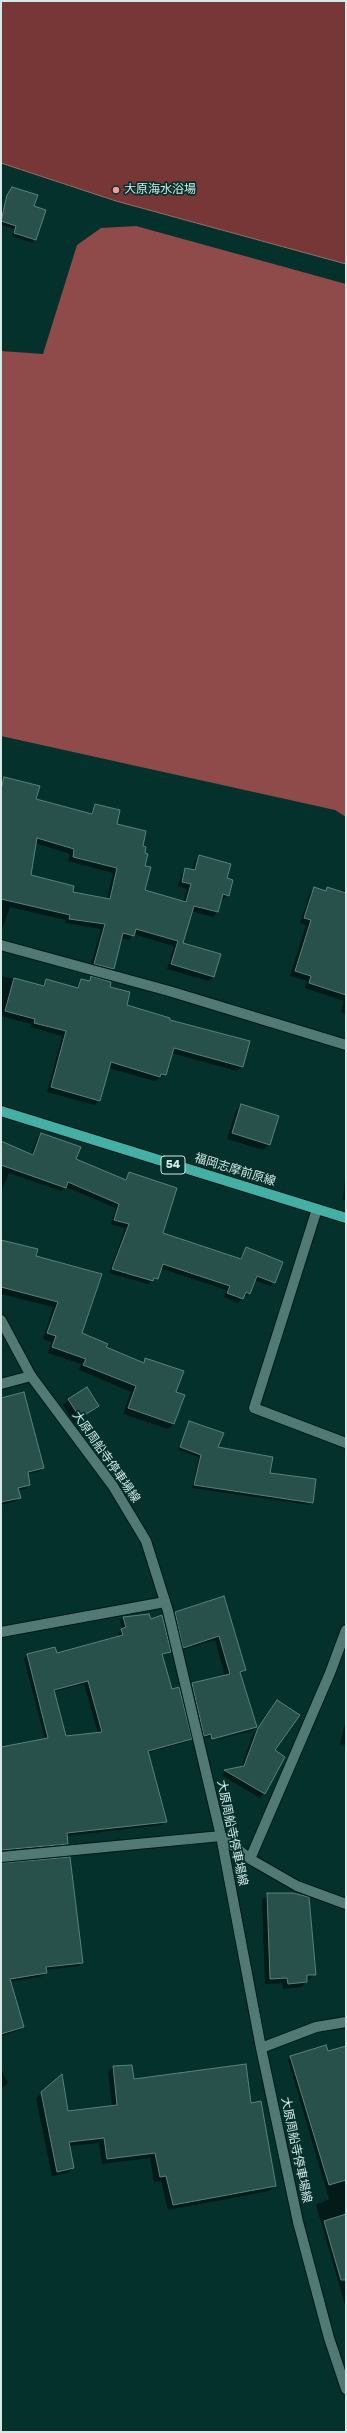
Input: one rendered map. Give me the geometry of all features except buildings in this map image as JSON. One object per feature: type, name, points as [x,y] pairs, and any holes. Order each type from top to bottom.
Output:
[{"type":"main road","name":"福岡志摩前原線","points":[[1,1110],[346,1218]]},
{"type":"street","points":[[1,945],[169,991],[346,1045]]},
{"type":"street","points":[[317,1209],[254,1408],[346,1443]]},
{"type":"street","name":"大原周船寺停車場線","points":[[1,1320],[31,1376],[113,1486],[146,1541],[165,1602],[221,1836],[261,2048],[298,2222],[329,2338],[346,2389]]},
{"type":"street","points":[[1,1384],[31,1376]]},
{"type":"street","points":[[1,1632],[165,1602]]},
{"type":"street","points":[[250,1859],[330,1673],[346,1630]]},
{"type":"street","points":[[1,1857],[221,1836],[250,1859],[297,1886],[346,1904]]},
{"type":"street","points":[[261,2048],[316,2027],[346,2022]]},
{"type":"shaded area","points":[[1,1],[346,1],[346,264],[116,201],[1,163]]},
{"type":"shaded area","points":[[136,226],[346,284],[346,817],[335,810],[1,736],[1,351],[43,354],[77,245],[101,228]]},
{"type":"place","name":"大原海水浴場","points":[[116,190]]}]
